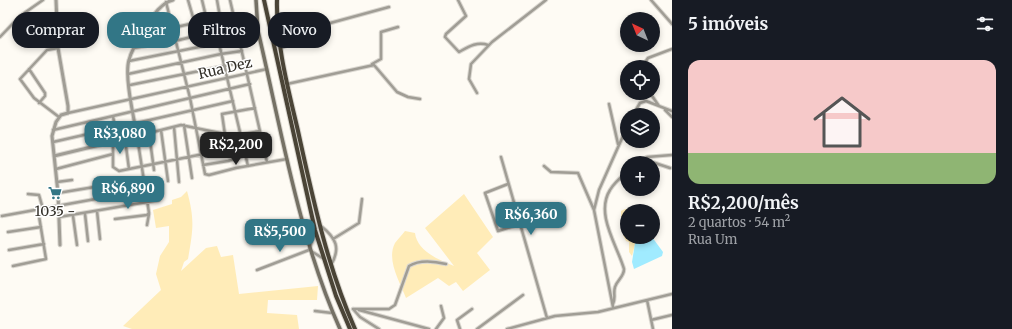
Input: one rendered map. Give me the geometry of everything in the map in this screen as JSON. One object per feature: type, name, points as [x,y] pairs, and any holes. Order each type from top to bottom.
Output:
[{"type":"highway","points":[[264,0],[315,230],[336,296],[350,329]]},
{"type":"highway","points":[[277,0],[277,12]]},
{"type":"highway","points":[[281,48],[287,84],[319,224],[331,266],[355,329]]},
{"type":"main road","points":[[256,0],[257,12]]},
{"type":"main road","points":[[260,39],[310,249],[332,313],[340,329]]},
{"type":"street","points":[[0,37],[20,16],[43,0]]},
{"type":"street","points":[[56,0],[56,12]]},
{"type":"street","points":[[157,12],[166,1],[173,0]]},
{"type":"street","points":[[188,0],[192,12]]},
{"type":"street","points":[[202,0],[205,12]]},
{"type":"street","points":[[217,0],[219,12]]},
{"type":"street","points":[[230,0],[233,12]]},
{"type":"street","points":[[458,0],[466,16],[446,34],[445,37],[459,52],[472,45],[488,45]]},
{"type":"street","points":[[477,93],[470,79],[469,68],[474,59],[488,45],[546,0]]},
{"type":"street","points":[[651,0],[672,24]]},
{"type":"street","points":[[166,1],[169,12]]},
{"type":"street","points":[[331,23],[389,7]]},
{"type":"street","points":[[287,84],[372,65],[381,59],[381,32],[398,27]]},
{"type":"street","points":[[59,117],[39,103],[20,79],[46,50],[58,48],[68,112],[59,117],[53,130],[59,206],[60,245]]},
{"type":"street","points":[[134,48],[129,61],[128,74],[149,213],[147,225]]},
{"type":"street","points":[[177,48],[190,98],[204,173],[209,175],[288,158]]},
{"type":"street","points":[[129,61],[196,48]]},
{"type":"street","points":[[220,48],[236,112],[242,146],[248,166]]},
{"type":"street","points":[[241,48],[267,162]]},
{"type":"street","points":[[647,60],[648,58],[672,49]]},
{"type":"street","points":[[128,74],[242,51]]},
{"type":"street","points":[[130,85],[244,62]]},
{"type":"street","points":[[372,65],[377,67],[397,92],[408,97],[420,99]]},
{"type":"street","points":[[29,69],[45,92],[45,96],[39,103]]},
{"type":"street","name":"Rua Dez","points":[[68,112],[187,87],[247,72],[267,69]]},
{"type":"street","points":[[53,130],[250,84]]},
{"type":"street","points":[[655,100],[660,107]]},
{"type":"street","points":[[53,142],[233,101]]},
{"type":"street","points":[[637,108],[643,102],[672,111]]},
{"type":"street","points":[[609,104],[618,145]]},
{"type":"street","points":[[226,138],[221,116],[224,113],[255,108]]},
{"type":"street","points":[[664,108],[672,117]]},
{"type":"street","points":[[113,116],[115,128]]},
{"type":"street","points":[[54,156],[184,125],[225,134]]},
{"type":"street","points":[[184,125],[192,178]]},
{"type":"street","points":[[174,127],[179,182]]},
{"type":"street","points":[[161,130],[168,180]]},
{"type":"street","points":[[199,142],[260,131]]},
{"type":"street","points":[[149,133],[154,170]]},
{"type":"street","points":[[125,139],[129,169]]},
{"type":"street","points":[[594,210],[596,196],[620,141]]},
{"type":"street","points":[[113,142],[113,164],[116,170],[142,167],[242,146]]},
{"type":"street","points":[[203,166],[228,161],[264,149]]},
{"type":"street","points":[[56,169],[113,154]]},
{"type":"street","points":[[653,156],[672,155]]},
{"type":"street","points":[[500,157],[547,318]]},
{"type":"street","points":[[660,165],[670,168]]},
{"type":"street","points":[[544,166],[551,172],[578,173],[594,210],[613,306]]},
{"type":"street","points":[[58,193],[143,179]]},
{"type":"street","points":[[613,306],[615,300],[615,287],[624,274],[624,269],[607,222],[606,201],[610,190],[620,179]]},
{"type":"street","points":[[57,182],[72,180]]},
{"type":"street","points":[[508,184],[485,193],[498,231],[520,224]]},
{"type":"street","points":[[2,216],[145,190]]},
{"type":"street","points":[[28,194],[38,194],[43,209]]},
{"type":"street","points":[[333,239],[359,223],[362,199]]},
{"type":"street","points":[[59,217],[85,214],[159,200]]},
{"type":"street","points":[[13,266],[44,260],[46,256],[38,210]]},
{"type":"street","points":[[97,211],[100,239]]},
{"type":"street","points":[[115,219],[149,213]]},
{"type":"street","points":[[85,214],[88,241]]},
{"type":"street","points":[[73,216],[77,245]]},
{"type":"street","points":[[319,224],[333,239],[337,254],[331,266]]},
{"type":"street","points":[[8,232],[41,227]]},
{"type":"street","points":[[310,249],[315,230]]},
{"type":"street","points":[[9,250],[44,244]]},
{"type":"street","points":[[310,249],[324,260]]},
{"type":"street","points":[[257,270],[310,249]]},
{"type":"street","points":[[353,309],[389,309],[394,305],[409,266],[414,262],[434,261],[446,264]]},
{"type":"street","points":[[477,329],[523,294]]},
{"type":"street","points":[[507,329],[547,318],[589,313],[613,306],[672,294]]},
{"type":"street","points":[[647,300],[653,329]]},
{"type":"street","points":[[345,306],[429,329]]},
{"type":"street","points":[[436,329],[444,318],[440,306]]},
{"type":"street","points":[[353,309],[360,317],[379,329]]},
{"type":"street","points":[[460,329],[457,320],[472,310]]},
{"type":"street","points":[[314,311],[332,313]]},
{"type":"street","points":[[651,320],[672,315]]},
{"type":"shaded area","points":[[187,191],[192,218],[192,232],[188,259],[184,262],[181,271],[206,248],[217,246],[221,257],[233,255],[239,294],[318,286],[317,300],[268,300],[267,313],[297,315],[299,329],[132,329],[123,326],[161,290],[156,274],[160,256],[169,242],[169,226],[156,228],[153,210],[172,204],[172,200],[181,197]]},
{"type":"shaded area","points":[[464,194],[493,237],[477,253],[490,270],[463,291],[456,282],[449,286],[438,278],[406,298],[393,264],[392,257],[395,243],[405,231],[415,233],[424,250],[436,258],[454,266],[425,228]]},
{"type":"shaded area","points":[[629,244],[635,244],[632,256],[629,252]]},
{"type":"water","points":[[635,244],[657,244],[663,252],[662,256],[634,269],[632,262]]},
{"type":"place","name":"1035 -","points":[[55,193]]}]
